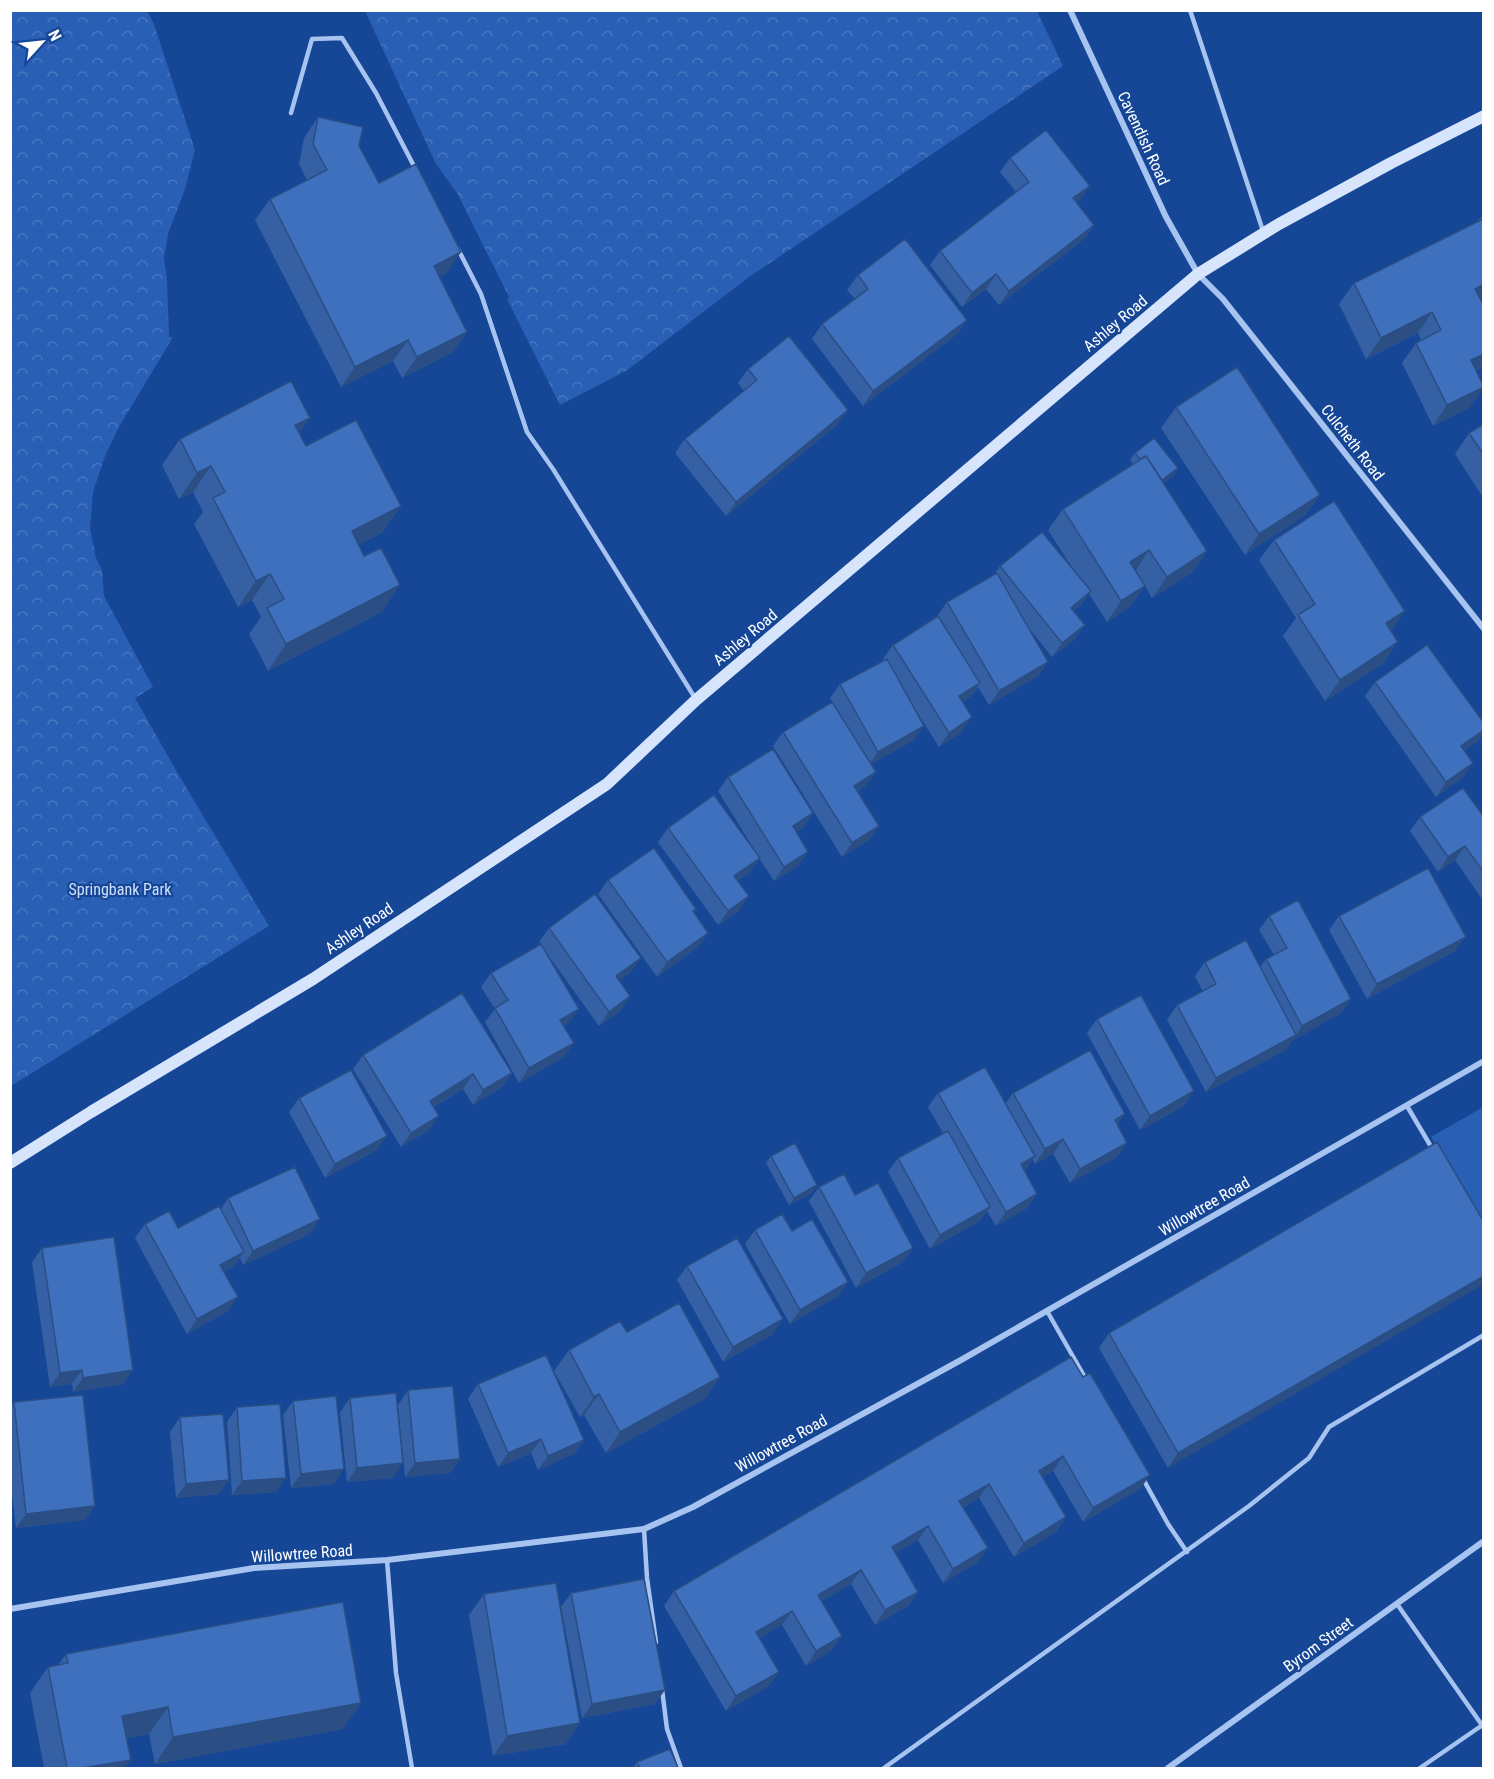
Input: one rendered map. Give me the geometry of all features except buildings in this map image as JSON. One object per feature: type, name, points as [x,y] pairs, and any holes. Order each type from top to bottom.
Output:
[{"type":"main road","name":"Ashley Road","points":[[10,1163],[313,979],[607,784],[696,700],[1198,274],[1264,233],[1391,163],[1484,116]]},
{"type":"street","name":"Cavendish Road","points":[[1070,10],[1166,217],[1198,274]]},
{"type":"street","name":"Culcheth Road","points":[[1198,274],[1223,299],[1484,629]]},
{"type":"street","name":"Willowtree Road","points":[[10,1609],[254,1568],[387,1560],[644,1528],[704,1501],[951,1366],[1484,1061]]},
{"type":"street","name":"Byrom Street","points":[[1168,1768],[1484,1541]]},
{"type":"lane","points":[[1190,10],[1264,233]]},
{"type":"lane","points":[[291,113],[312,39],[342,38],[376,93],[419,176]]},
{"type":"lane","points":[[456,245],[482,294],[527,432],[553,469],[696,700]]},
{"type":"lane","points":[[1407,1106],[1436,1155]]},
{"type":"lane","points":[[1047,1311],[1088,1382]]},
{"type":"lane","points":[[884,1768],[1249,1506],[1309,1458],[1329,1427],[1484,1335]]},
{"type":"lane","points":[[1140,1474],[1168,1524],[1187,1552]]},
{"type":"lane","points":[[644,1528],[647,1578],[656,1648]]},
{"type":"lane","points":[[387,1560],[396,1673],[412,1768]]},
{"type":"lane","points":[[1397,1604],[1483,1725],[1420,1768]]},
{"type":"lane","points":[[661,1683],[667,1729],[681,1768]]},
{"type":"green space","name":"Springbank Park","points":[[21,10],[147,11],[154,24],[195,150],[185,189],[168,234],[164,258],[169,337],[173,337],[119,427],[105,456],[93,492],[90,528],[96,558],[102,570],[104,596],[153,687],[135,698],[269,926],[11,1086],[10,13]]},
{"type":"green space","points":[[365,11],[1037,11],[1063,66],[749,277],[626,371],[560,405],[457,193],[436,164]]},
{"type":"green space","points":[[1483,1107],[1483,1225],[1431,1137]]}]
